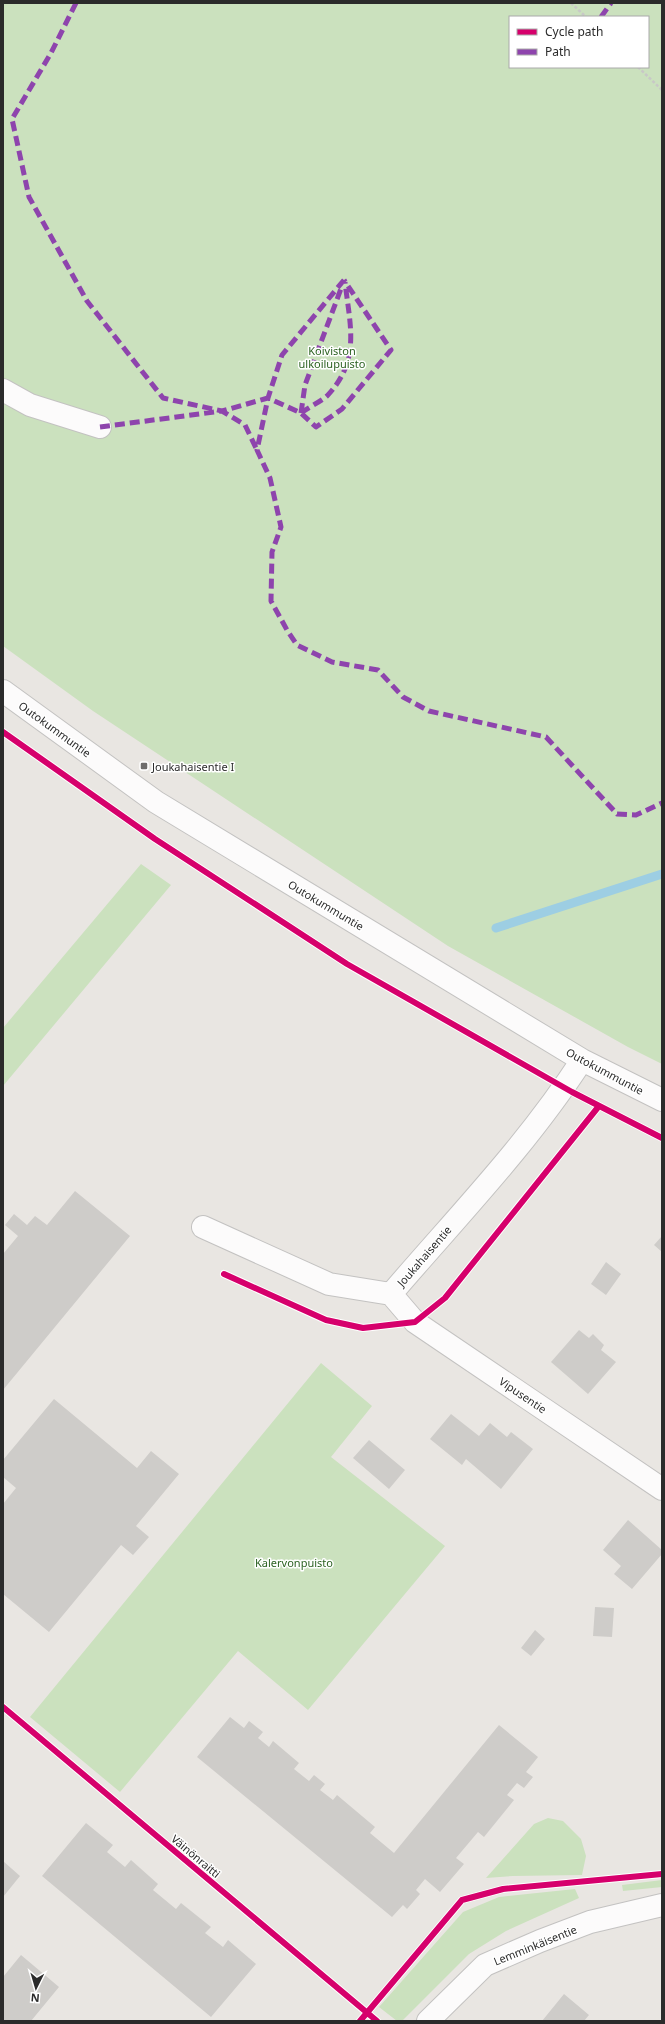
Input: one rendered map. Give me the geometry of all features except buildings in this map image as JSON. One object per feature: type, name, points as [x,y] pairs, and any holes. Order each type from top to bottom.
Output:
[{"type":"street","points":[[3,390],[30,405],[100,427]]},
{"type":"street","name":"Outokummuntie","points":[[3,691],[156,802],[582,1060],[662,1100]]},
{"type":"street","name":"Joukahaisentie","points":[[203,1227],[329,1284],[390,1294],[514,1151],[564,1088],[582,1060]]},
{"type":"street","name":"Vipusentie","points":[[390,1294],[415,1322],[662,1489]]},
{"type":"street","name":"Lemminkäisentie","points":[[428,2021],[485,1965],[540,1941],[590,1922],[662,1905]]},
{"type":"path","points":[[571,3],[585,16]]},
{"type":"path","points":[[639,68],[662,90]]},
{"type":"green space","name":"Koiviston ulkoilupuisto","points":[[3,3],[662,3],[662,1064],[628,1047],[448,946],[93,711],[3,646]]},
{"type":"green space","points":[[141,864],[171,885],[3,1086],[3,1028]]},
{"type":"green space","name":"Kalervonpuisto","points":[[321,1363],[372,1406],[331,1457],[445,1546],[308,1710],[238,1651],[120,1792],[30,1717]]},
{"type":"green space","points":[[548,1818],[563,1821],[581,1839],[586,1856],[582,1875],[486,1878],[534,1824]]},
{"type":"green space","points":[[662,1880],[662,1887],[623,1891],[622,1885]]},
{"type":"green space","points":[[575,1889],[579,1898],[506,1931],[469,1954],[402,2021],[397,2021],[379,2007],[463,1912],[499,1897]]},
{"type":"waterway","points":[[496,928],[662,874]]},
{"type":"marked path","points":[[76,3],[51,53],[12,119],[29,197],[87,301],[163,398],[222,411],[268,398],[301,413],[316,427],[342,409],[391,350],[344,280]]},
{"type":"marked path","points":[[602,16],[611,3]]},
{"type":"marked path","points":[[344,280],[282,355],[268,398],[257,450],[270,478],[281,527],[272,552],[271,601],[287,630],[297,645],[332,662],[378,670],[403,697],[429,711],[546,737],[617,814],[636,815],[662,803]]},
{"type":"marked path","points":[[301,413],[327,396],[338,383],[345,369],[351,342],[345,282]]},
{"type":"marked path","points":[[301,413],[305,385],[342,286]]},
{"type":"marked path","points":[[100,427],[222,411],[245,425],[257,450]]},
{"type":"cycle path","points":[[3,732],[155,839],[347,964],[572,1092],[662,1138]]},
{"type":"cycle path","points":[[224,1274],[326,1320],[363,1328],[415,1322],[445,1298],[599,1106]]},
{"type":"cycle path","name":"Väinönraitti","points":[[3,1707],[377,2021]]},
{"type":"cycle path","points":[[360,2021],[462,1900],[503,1889],[662,1874]]},
{"type":"place","name":"Joukahaisentie I","points":[[144,766]]}]
